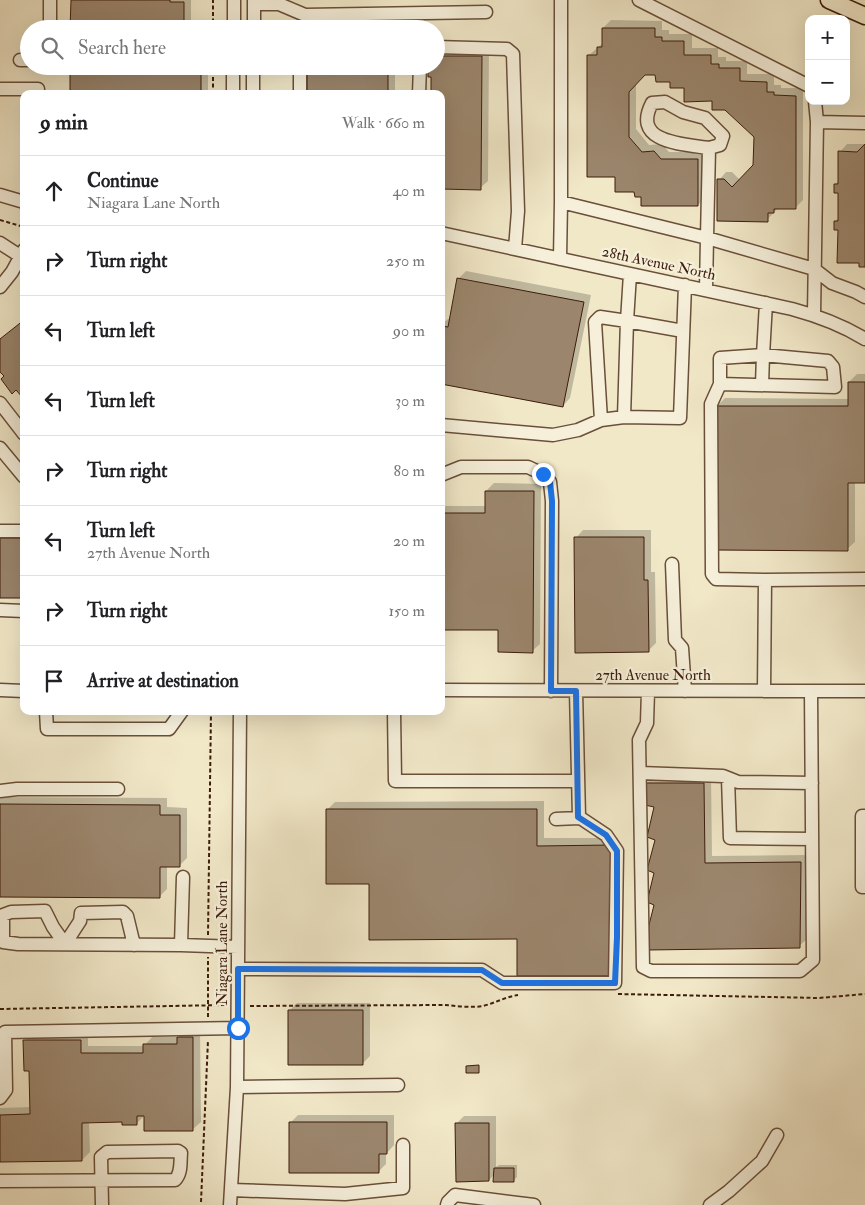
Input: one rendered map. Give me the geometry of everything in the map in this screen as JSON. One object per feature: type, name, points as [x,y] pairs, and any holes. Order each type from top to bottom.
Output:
[{"type":"main road","points":[[829,0],[865,16]]},
{"type":"street","points":[[50,0],[50,20]]},
{"type":"street","points":[[234,0],[234,20]]},
{"type":"street","points":[[560,259],[561,0]]},
{"type":"street","points":[[639,0],[805,84]]},
{"type":"street","points":[[254,20],[254,2],[279,2],[305,15],[486,12]]},
{"type":"street","points":[[445,47],[507,49],[513,54],[518,211],[515,249]]},
{"type":"street","points":[[233,75],[233,90]]},
{"type":"street","points":[[253,75],[253,90]]},
{"type":"street","points":[[300,75],[300,90]]},
{"type":"street","points":[[419,90],[420,75]]},
{"type":"street","points":[[0,89],[20,92]]},
{"type":"street","points":[[33,90],[38,89]]},
{"type":"street","points":[[665,102],[683,112],[705,118],[723,136],[720,145],[709,148],[659,139],[647,123],[647,112],[652,103],[665,102]]},
{"type":"street","points":[[814,315],[817,122],[815,105]]},
{"type":"street","points":[[817,122],[865,123]]},
{"type":"street","points":[[706,290],[709,148]]},
{"type":"street","points":[[0,194],[20,201]]},
{"type":"street","points":[[561,202],[707,238],[814,268],[832,284],[865,297]]},
{"type":"street","name":"28th Avenue North","points":[[445,234],[685,285],[814,315],[850,330],[865,339]]},
{"type":"street","points":[[0,243],[20,259]]},
{"type":"street","points":[[0,287],[20,261]]},
{"type":"street","points":[[624,417],[630,274]]},
{"type":"street","points":[[445,425],[553,435],[578,430],[601,420],[624,417],[680,418],[685,285]]},
{"type":"street","points":[[762,385],[766,303]]},
{"type":"street","points":[[601,420],[595,322],[600,317],[683,331]]},
{"type":"street","points":[[720,384],[835,387],[833,367],[828,361],[763,355],[720,358],[720,384],[712,404],[712,574],[716,579],[865,579]]},
{"type":"street","points":[[0,404],[20,429]]},
{"type":"street","points":[[0,448],[20,472]]},
{"type":"street","points":[[445,474],[461,467],[528,467],[543,474],[550,482],[552,501],[551,691]]},
{"type":"street","points":[[0,531],[20,532]]},
{"type":"street","points":[[672,564],[675,640],[682,648],[685,691]]},
{"type":"street","points":[[764,691],[765,580]]},
{"type":"street","points":[[0,610],[20,611]]},
{"type":"street","points":[[0,690],[20,691]]},
{"type":"street","name":"27th Avenue North","points":[[445,690],[865,692]]},
{"type":"street","points":[[576,691],[579,818]]},
{"type":"street","points":[[648,691],[647,723],[639,740],[643,967],[651,971],[800,971],[813,960],[811,691]]},
{"type":"street","points":[[46,715],[47,729],[169,729],[179,715]]},
{"type":"street","name":"Niagara Lane North","points":[[230,1205],[237,1086],[240,715]]},
{"type":"street","points":[[394,715],[395,781],[578,781]]},
{"type":"street","points":[[640,773],[723,776],[738,782],[812,783]]},
{"type":"street","points":[[728,778],[730,838],[812,839]]},
{"type":"street","points":[[0,791],[18,789],[118,789]]},
{"type":"street","points":[[865,816],[862,816],[862,887],[865,887]]},
{"type":"street","points":[[238,969],[482,970],[502,983],[615,983],[617,851],[606,835],[579,818],[556,819]]},
{"type":"street","points":[[181,945],[182,877]]},
{"type":"street","points":[[65,944],[45,911],[10,912],[3,915],[1,919],[3,942],[18,944],[238,947]]},
{"type":"street","points":[[65,944],[80,922],[81,913],[123,912],[127,916],[134,945]]},
{"type":"street","points":[[0,1098],[6,1090],[3,1032],[238,1028]]},
{"type":"street","points":[[237,1086],[398,1085]]},
{"type":"street","points":[[710,1205],[729,1191],[762,1161],[777,1135]]},
{"type":"street","points":[[231,1190],[344,1194],[404,1188],[403,1145]]},
{"type":"street","points":[[0,1181],[101,1180],[175,1180],[180,1171],[181,1153],[178,1151],[107,1152],[101,1157],[101,1180],[102,1205]]},
{"type":"street","points":[[448,1205],[448,1202],[455,1195],[534,1205]]},
{"type":"path","points":[[213,0],[213,20]]},
{"type":"path","points":[[213,75],[213,90]]},
{"type":"path","points":[[0,220],[20,226]]},
{"type":"path","points":[[614,994],[819,998],[865,994]]},
{"type":"path","points":[[250,1006],[445,1005],[460,1007],[482,1006],[507,996],[520,995]]},
{"type":"path","points":[[0,1009],[226,1005]]},
{"type":"building","points":[[71,0],[170,0],[170,2],[184,2],[184,20],[70,20]]},
{"type":"building","points":[[602,28],[655,28],[655,37],[662,37],[662,41],[684,41],[684,55],[711,55],[711,64],[719,64],[719,68],[740,68],[740,81],[767,82],[767,92],[774,92],[774,95],[796,96],[796,209],[774,209],[774,213],[768,213],[768,222],[717,221],[717,179],[724,179],[732,187],[753,165],[754,137],[725,110],[712,110],[712,101],[684,102],[684,88],[670,88],[670,82],[656,82],[655,75],[645,75],[629,92],[629,137],[642,152],[654,151],[661,159],[698,159],[698,206],[641,206],[641,197],[635,197],[634,192],[615,192],[615,177],[587,177],[587,55],[597,55],[597,47],[602,47]]},
{"type":"building","points":[[445,56],[482,56],[481,190],[445,189],[445,90],[431,90],[431,77],[428,77],[428,75],[445,75]]},
{"type":"building","points":[[70,75],[201,75],[201,90],[70,90]]},
{"type":"building","points":[[307,75],[388,75],[388,90],[307,90]]},
{"type":"building","points":[[865,144],[865,267],[859,267],[859,263],[837,263],[838,230],[834,230],[834,221],[838,221],[838,193],[834,193],[834,184],[838,184],[838,151],[857,152]]},
{"type":"building","points":[[457,278],[584,302],[563,407],[445,385],[445,327],[448,327]]},
{"type":"building","points":[[20,323],[20,394],[16,390],[12,394],[1,379],[4,376],[0,372],[0,339]]},
{"type":"building","points":[[848,382],[865,382],[865,483],[848,483],[848,551],[715,550],[716,406],[848,406]]},
{"type":"building","points":[[485,491],[534,491],[533,653],[498,652],[498,630],[445,630],[445,513],[485,513]]},
{"type":"building","points":[[574,537],[644,537],[644,580],[648,580],[649,652],[575,653]]},
{"type":"building","points":[[0,538],[20,538],[20,598],[0,598]]},
{"type":"building","points":[[645,783],[704,783],[705,863],[801,862],[800,948],[647,950],[647,933],[654,905],[647,902],[654,873],[647,870],[655,840],[647,837],[654,807],[645,805]]},
{"type":"building","points":[[0,804],[160,805],[160,815],[180,815],[180,867],[160,867],[160,898],[0,897]]},
{"type":"building","points":[[326,809],[537,809],[537,846],[611,845],[611,976],[517,976],[517,939],[369,940],[369,884],[326,884]]},
{"type":"building","points":[[288,1010],[363,1010],[363,1065],[288,1065]]},
{"type":"building","points":[[177,1037],[193,1037],[193,1131],[144,1131],[144,1116],[137,1116],[137,1125],[122,1125],[122,1122],[82,1123],[82,1161],[0,1162],[0,1115],[30,1114],[29,1071],[24,1071],[23,1040],[81,1040],[81,1053],[143,1053],[143,1044],[177,1044]]},
{"type":"building","points":[[479,1065],[479,1073],[466,1073],[466,1066]]},
{"type":"building","points":[[289,1122],[387,1122],[387,1154],[379,1154],[379,1173],[289,1173]]},
{"type":"building","points":[[455,1123],[489,1123],[489,1181],[456,1182]]},
{"type":"building","points":[[494,1168],[514,1168],[514,1182],[493,1182]]},
{"type":"route","points":[[238,1028],[238,969],[482,970],[502,983],[615,983],[617,851],[606,835],[578,817],[576,691],[551,691],[552,501],[550,482],[543,474]]}]
